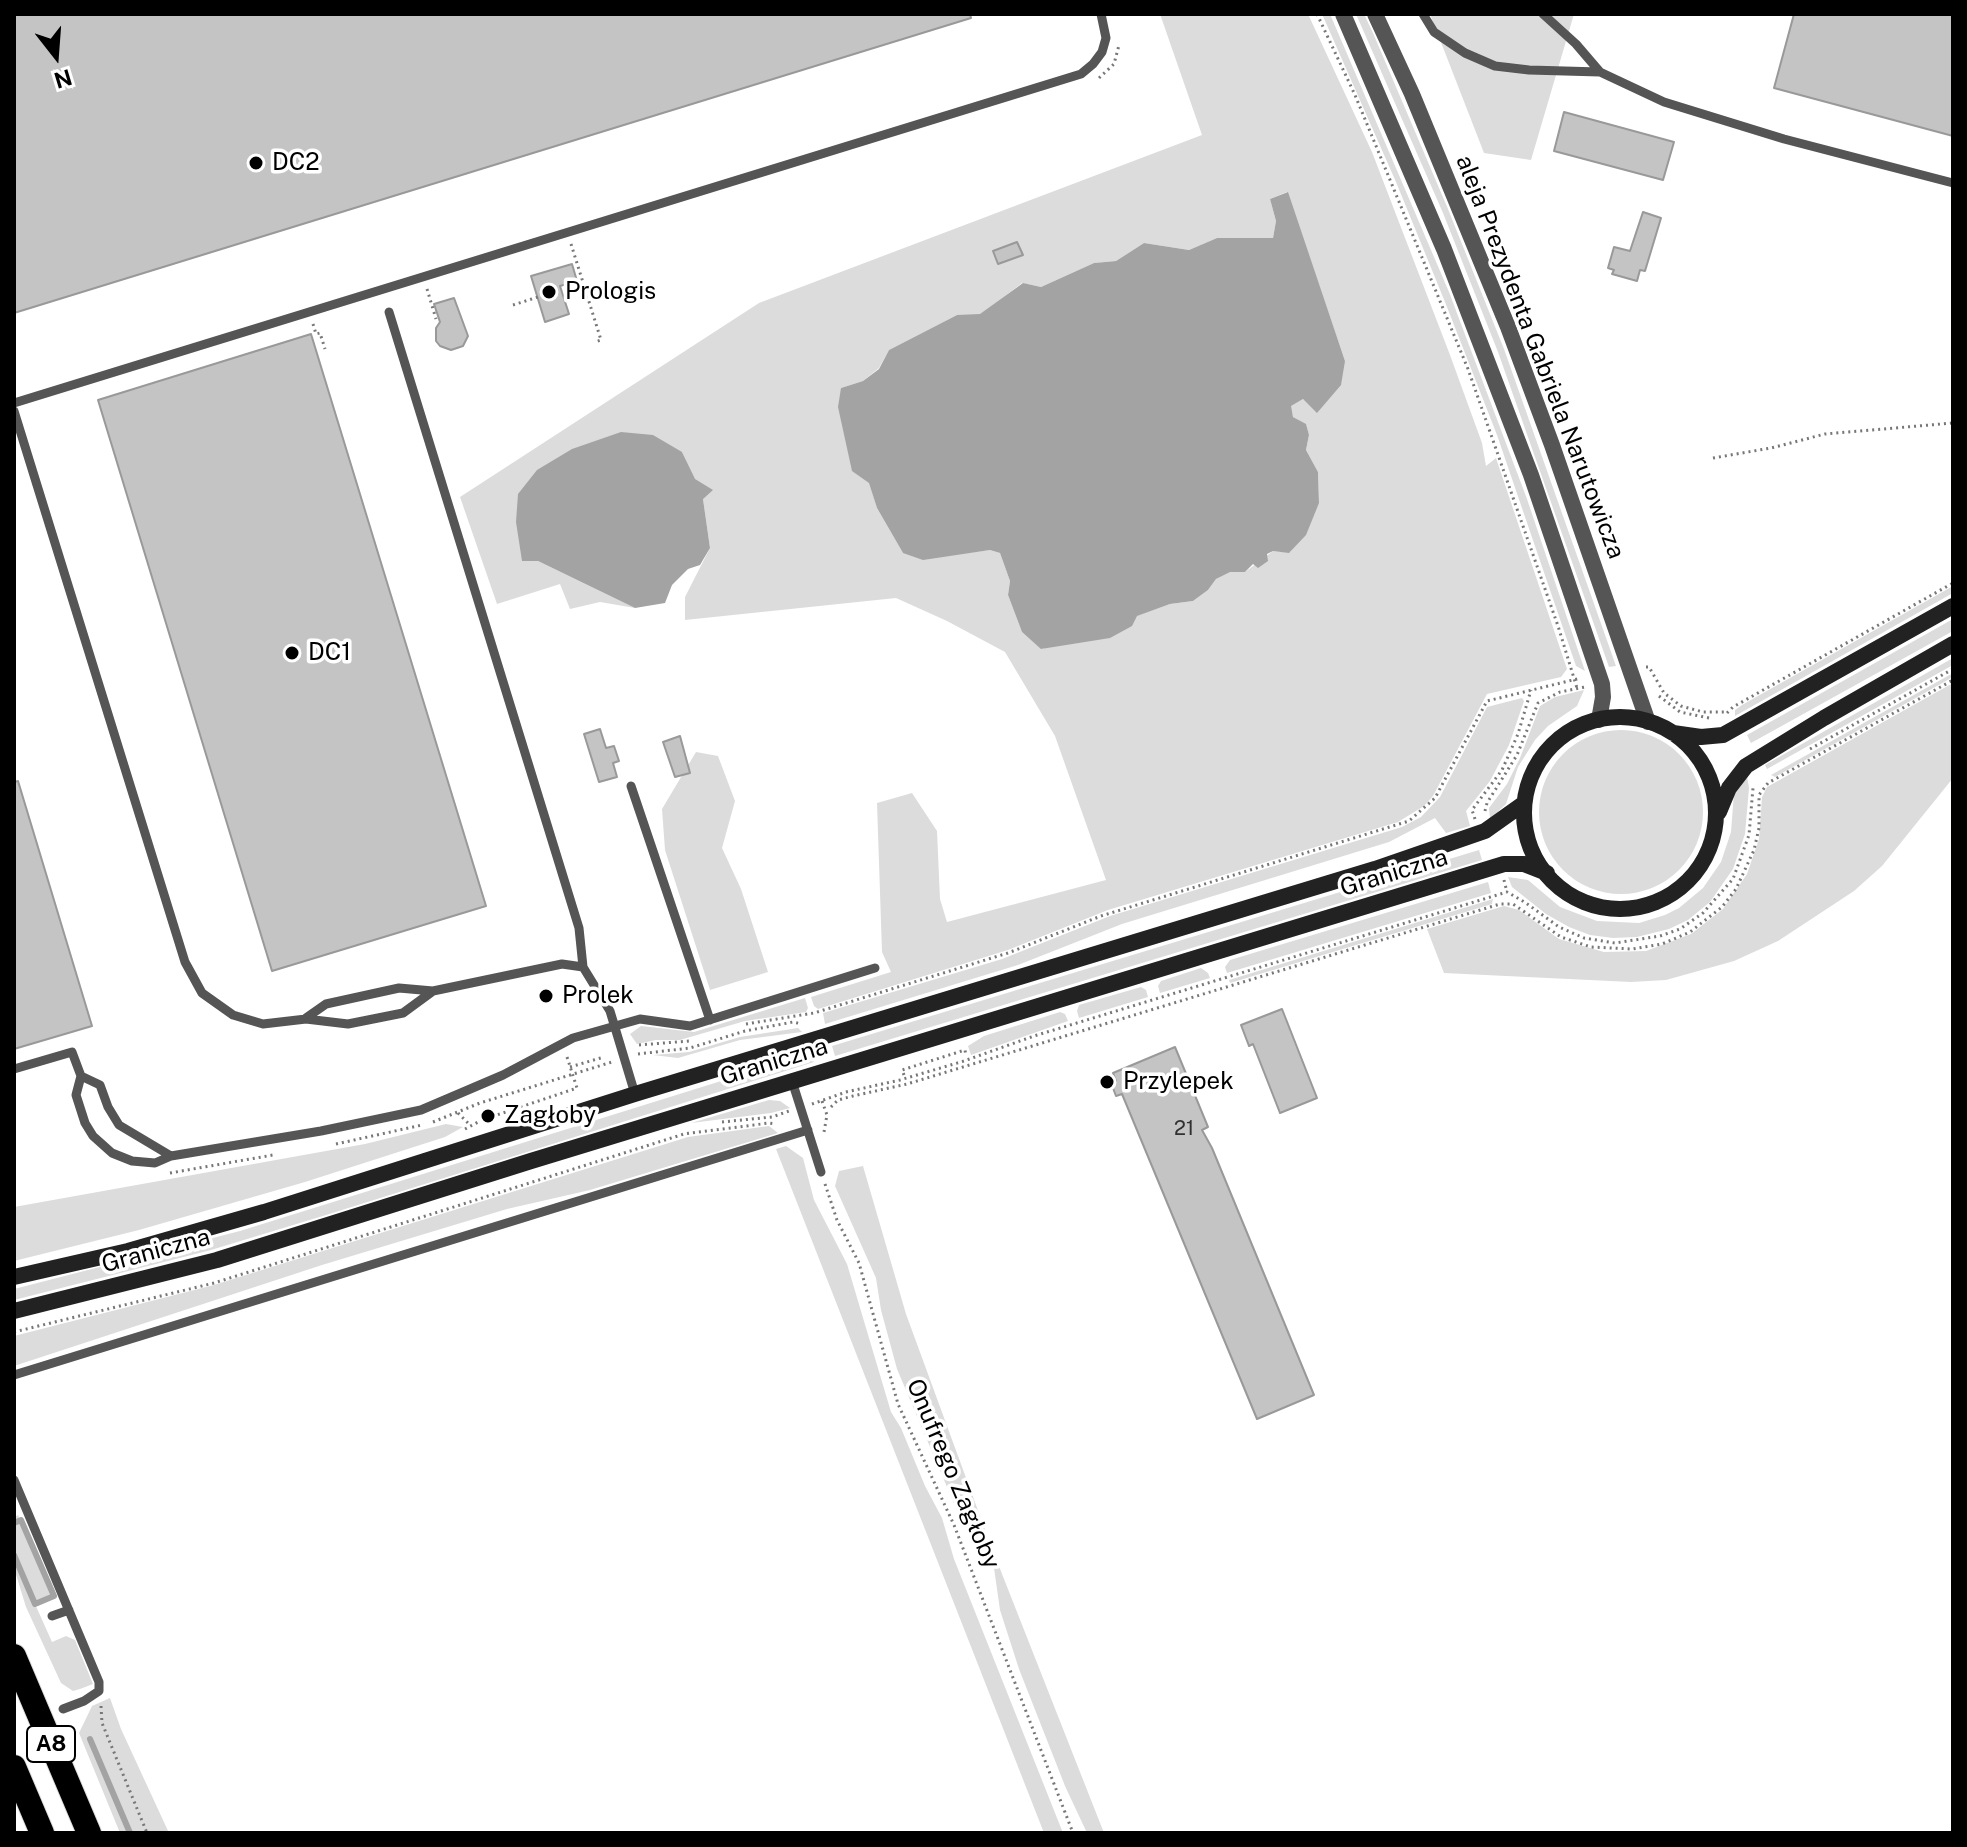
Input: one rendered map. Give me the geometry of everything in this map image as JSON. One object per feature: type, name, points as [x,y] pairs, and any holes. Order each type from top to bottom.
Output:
[{"type":"highway","name":"A8","points":[[14,1656],[89,1833]]},
{"type":"highway","name":"A8","points":[[14,1767],[42,1833]]},
{"type":"main road","points":[[1953,606],[1715,737],[1673,733],[1648,722],[1618,717],[1599,720],[1571,731],[1556,741],[1533,771],[1523,804],[1523,824],[1528,842],[1547,873],[1581,899],[1604,906],[1640,907],[1659,900],[1681,888],[1695,875],[1711,847],[1717,817],[1729,788],[1746,766],[1953,644]]},
{"type":"main road","points":[[1673,733],[1693,751],[1706,770],[1713,786],[1717,817]]},
{"type":"main road","name":"Graniczna","points":[[14,1277],[128,1251],[264,1212],[635,1094],[1375,869],[1485,831],[1523,804]]},
{"type":"main road","name":"Graniczna","points":[[14,1311],[217,1260],[1504,864],[1524,864],[1547,873]]},
{"type":"street","name":"aleja Prezydenta Gabriela Narutowicza","points":[[1343,14],[1444,249],[1531,475],[1602,684],[1599,720]]},
{"type":"street","name":"aleja Prezydenta Gabriela Narutowicza","points":[[1375,14],[1451,186],[1508,327],[1648,722]]},
{"type":"lane","points":[[14,403],[1081,74],[1102,52],[1106,38],[1101,14]]},
{"type":"lane","points":[[1423,14],[1434,32],[1465,53],[1495,66],[1600,72],[1664,102],[1784,139],[1953,183]]},
{"type":"lane","points":[[1543,14],[1576,44],[1600,72]]},
{"type":"lane","points":[[389,312],[579,928],[583,967],[610,1011],[635,1094]]},
{"type":"lane","points":[[14,411],[185,962],[202,993],[233,1015],[263,1024],[306,1019],[348,1024],[403,1013],[433,991]]},
{"type":"lane","points":[[631,786],[710,1020]]},
{"type":"lane","points":[[306,1019],[326,1004],[399,988],[433,991],[562,964],[583,967]]},
{"type":"lane","points":[[14,1069],[72,1052],[81,1076],[76,1095],[85,1123],[93,1136],[112,1153],[132,1161],[155,1163],[171,1156],[321,1131],[421,1110],[503,1075],[573,1038],[640,1019],[690,1026],[875,968]]},
{"type":"lane","points":[[81,1076],[100,1085],[119,1125],[171,1156]]},
{"type":"lane","points":[[792,1081],[821,1172]]},
{"type":"lane","points":[[14,1375],[808,1130]]},
{"type":"lane","points":[[14,1480],[17,1495],[99,1682],[99,1691],[63,1709]]},
{"type":"lane","points":[[52,1616],[69,1610]]},
{"type":"path","points":[[1317,14],[1360,108],[1468,369],[1577,688]]},
{"type":"path","points":[[568,233],[601,340],[595,342]]},
{"type":"path","points":[[423,277],[436,319]]},
{"type":"path","points":[[513,305],[538,297]]},
{"type":"path","points":[[310,312],[316,334],[320,333],[325,349]]},
{"type":"path","points":[[1713,458],[1825,434],[1953,423]]},
{"type":"path","points":[[1640,669],[1649,667],[1664,693],[1681,706],[1703,712],[1726,712],[1953,583]]},
{"type":"path","points":[[1808,750],[1953,669]]},
{"type":"path","points":[[814,1013],[1008,953],[1101,916],[1409,821],[1435,798],[1487,701],[1580,678]]},
{"type":"path","points":[[831,1107],[840,1097],[906,1083],[1500,901],[1513,904],[1561,937],[1591,947],[1632,949],[1662,944],[1711,916],[1736,889],[1754,850],[1759,828],[1759,795],[1767,781],[1953,680]]},
{"type":"path","points":[[1477,825],[1472,810],[1502,770],[1518,734],[1531,690]]},
{"type":"path","points":[[1726,712],[1731,720]]},
{"type":"path","points":[[801,1108],[964,1061],[1034,1036],[1507,892],[1559,927],[1584,938],[1615,943],[1660,936],[1680,929],[1703,913],[1733,879],[1749,835],[1754,781]]},
{"type":"path","points":[[471,1125],[458,1113],[480,1103],[642,1052],[690,1048],[745,1031],[793,1022],[804,1024],[809,1032]]},
{"type":"path","points":[[904,1075],[902,1070],[965,1050],[966,1056]]},
{"type":"path","points":[[570,1067],[604,1057]]},
{"type":"path","points":[[837,1086],[840,1097]]},
{"type":"path","points":[[14,1332],[214,1283],[684,1134],[778,1124]]},
{"type":"path","name":"Onufrego Zagłoby","points":[[821,1172],[837,1220],[859,1263],[898,1404],[954,1525],[1073,1833]]},
{"type":"path","points":[[99,1691],[102,1723],[147,1833]]},
{"type":"shaded area","points":[[1160,14],[1308,14],[1372,152],[1482,443],[1486,466],[1496,458],[1567,669],[1561,677],[1487,694],[1433,796],[1424,806],[1398,822],[1108,910],[1008,950],[818,1009],[811,997],[891,972],[882,952],[877,803],[912,793],[937,831],[940,899],[947,922],[1106,880],[1055,736],[1005,652],[896,598],[685,620],[685,597],[710,548],[703,499],[682,452],[538,561],[635,608],[600,602],[570,609],[560,584],[497,604],[460,497],[759,303],[1202,135]],"holes":[[[1287,192],[1345,361],[1317,412],[1303,399],[1290,406],[1293,417],[1306,425],[1309,435],[1306,450],[1318,472],[1319,503],[1290,552],[1273,551],[1245,572],[1230,571],[1216,579],[1208,590],[1193,601],[1170,604],[1042,649],[1022,632],[1008,595],[1010,581],[1000,553],[990,550],[959,554],[903,553],[877,508],[841,388],[863,381],[879,368],[889,350],[957,315],[980,315],[1022,283],[1041,287],[1094,263],[1116,261],[1144,243],[1189,250],[1217,238],[1273,238],[1276,221],[1270,199]]]},
{"type":"shaded area","points":[[1322,14],[1330,14],[1449,292],[1527,499],[1585,671],[1576,666],[1497,435],[1445,302]]},
{"type":"shaded area","points":[[1356,14],[1364,14],[1373,33],[1504,349],[1616,666],[1609,667],[1498,352],[1443,213]]},
{"type":"shaded area","points":[[1430,14],[1574,14],[1531,160],[1484,153]]},
{"type":"shaded area","points":[[1288,192],[1345,361],[1341,385],[1317,413],[1303,399],[1291,406],[1293,417],[1306,424],[1309,435],[1306,450],[1318,472],[1319,503],[1306,535],[1289,553],[1273,551],[1267,554],[1268,561],[1258,568],[1253,564],[1245,572],[1230,572],[1216,579],[1208,590],[1193,601],[1170,604],[1137,616],[1132,626],[1110,638],[1041,649],[1022,632],[1008,595],[1010,581],[1000,553],[990,550],[923,560],[903,553],[877,508],[869,483],[852,471],[838,407],[841,388],[863,381],[879,369],[889,350],[957,315],[980,314],[1023,283],[1041,287],[1094,263],[1116,261],[1144,243],[1189,250],[1217,238],[1273,238],[1276,221],[1270,199]]},
{"type":"shaded area","points":[[621,432],[653,435],[682,452],[695,479],[713,490],[703,499],[710,548],[700,565],[688,569],[672,585],[665,603],[635,608],[538,561],[522,561],[516,522],[518,494],[537,470],[572,449]]},
{"type":"shaded area","points":[[1953,586],[1953,593],[1735,716],[1735,710],[1742,705]]},
{"type":"shaded area","points":[[1953,619],[1953,631],[1751,743],[1747,735]]},
{"type":"shaded area","points":[[1953,658],[1953,665],[1767,769],[1765,765]]},
{"type":"shaded area","points":[[1953,673],[1953,677],[1775,777],[1771,775]]},
{"type":"shaded area","points":[[1953,683],[1953,778],[1882,866],[1854,891],[1778,941],[1734,961],[1666,980],[1631,982],[1444,973],[1427,929],[1504,906],[1519,910],[1559,939],[1604,952],[1646,951],[1691,934],[1723,909],[1747,874],[1759,839],[1762,797],[1767,787]]},
{"type":"shaded area","points":[[1584,690],[1577,706],[1548,726],[1535,740],[1518,767],[1506,804],[1490,819],[1489,808],[1507,784],[1520,758],[1540,706],[1555,697]]},
{"type":"shaded area","points":[[1522,698],[1524,701],[1509,745],[1490,781],[1466,811],[1470,826],[1446,833],[1435,818],[1389,842],[1122,924],[1018,965],[825,1024],[823,1013],[1002,959],[1110,916],[1402,827],[1421,817],[1440,797],[1487,707]]},
{"type":"shaded area","points":[[1621,730],[1652,736],[1679,754],[1697,781],[1703,812],[1697,843],[1679,870],[1652,888],[1621,894],[1590,888],[1563,870],[1545,843],[1539,812],[1545,781],[1563,754],[1590,736]]},
{"type":"shaded area","points":[[696,752],[718,756],[735,801],[722,848],[741,889],[768,972],[710,990],[665,850],[662,809]]},
{"type":"shaded area","points":[[1747,776],[1749,788],[1745,834],[1733,869],[1710,902],[1688,920],[1669,929],[1637,937],[1590,935],[1546,914],[1512,887],[1508,877],[1528,880],[1560,907],[1597,921],[1639,923],[1665,915],[1679,908],[1703,888],[1721,862],[1731,832],[1734,793]]},
{"type":"shaded area","points":[[1479,850],[1482,860],[835,1056],[832,1046]]},
{"type":"shaded area","points":[[1488,882],[1491,893],[1227,973],[1225,967],[1230,960]]},
{"type":"shaded area","points":[[1493,899],[1492,904],[1230,983],[1229,980]]},
{"type":"shaded area","points":[[1201,968],[1210,978],[1160,993],[1158,986],[1161,981]]},
{"type":"shaded area","points":[[1141,987],[1148,997],[1079,1018],[1079,1005]]},
{"type":"shaded area","points":[[805,998],[806,1012],[745,1021],[680,1040],[637,1044],[630,1034],[641,1026],[694,1032]]},
{"type":"shaded area","points":[[1060,1012],[1065,1014],[1068,1021],[971,1055],[968,1046],[984,1036]]},
{"type":"shaded area","points":[[798,1028],[802,1032],[740,1040],[678,1058],[653,1055],[689,1052],[740,1037]]},
{"type":"shaded area","points":[[811,1053],[814,1062],[326,1215],[211,1250],[14,1300],[14,1289],[240,1231]]},
{"type":"shaded area","points":[[769,1100],[780,1101],[790,1108],[691,1123]]},
{"type":"shaded area","points":[[446,1124],[463,1127],[445,1137],[305,1182],[139,1230],[14,1261],[14,1207],[365,1144]]},
{"type":"shaded area","points":[[769,1126],[778,1133],[590,1190],[507,1209],[322,1265],[14,1366],[14,1336],[214,1285],[688,1137]]},
{"type":"shaded area","points":[[786,1146],[803,1158],[814,1200],[847,1264],[891,1412],[942,1518],[954,1559],[1063,1833],[1044,1833],[776,1149]]},
{"type":"shaded area","points":[[863,1166],[906,1314],[991,1546],[1104,1833],[1087,1833],[1065,1786],[1019,1669],[1000,1610],[994,1568],[961,1520],[897,1369],[876,1278],[835,1186],[839,1171]]},
{"type":"shaded area","points":[[18,1515],[54,1596],[35,1604],[52,1642],[66,1636],[75,1640],[93,1684],[73,1691],[61,1683],[26,1607],[14,1568],[14,1517]]},
{"type":"shaded area","points":[[110,1698],[169,1833],[120,1833],[79,1733],[92,1706]]},
{"type":"building","name":"DC2","points":[[14,14],[970,14],[971,18],[14,313]]},
{"type":"building","points":[[1794,14],[1953,14],[1953,136],[1774,88]]},
{"type":"building","points":[[1564,112],[1674,142],[1663,180],[1554,151]]},
{"type":"building","points":[[1643,212],[1661,218],[1645,271],[1640,270],[1637,281],[1612,274],[1614,270],[1608,268],[1614,247],[1630,251]]},
{"type":"building","points":[[1017,242],[1023,255],[998,264],[993,251]]},
{"type":"building","name":"Prologis","points":[[572,264],[577,281],[560,286],[569,314],[545,322],[531,276]]},
{"type":"building","points":[[454,298],[468,336],[463,346],[451,350],[436,341],[436,328],[440,322],[434,304]]},
{"type":"building","name":"DC1","points":[[311,334],[486,906],[272,971],[98,400]]},
{"type":"building","points":[[600,729],[606,748],[614,746],[619,761],[613,763],[617,777],[599,782],[584,734]]},
{"type":"building","points":[[680,736],[690,773],[675,777],[663,742]]},
{"type":"building","points":[[18,781],[92,1026],[14,1049],[14,782]]},
{"type":"building","points":[[1282,1009],[1317,1098],[1280,1113],[1253,1044],[1249,1046],[1241,1025]]},
{"type":"building","points":[[1175,1047],[1208,1127],[1202,1130],[1314,1395],[1257,1419],[1122,1094],[1116,1096],[1111,1083],[1116,1081],[1113,1073]]},
{"type":"waterway","points":[[14,1523],[21,1520],[54,1596],[35,1604],[14,1555]]},
{"type":"waterway","points":[[90,1739],[130,1833]]},
{"type":"place","name":"DC2","points":[[256,163]]},
{"type":"place","name":"Prologis","points":[[549,292]]},
{"type":"place","name":"DC1","points":[[292,653]]},
{"type":"place","name":"Prolek","points":[[546,996]]},
{"type":"place","name":"Przylepek","points":[[1107,1082]]},
{"type":"place","name":"Zagłoby","points":[[488,1116]]}]
